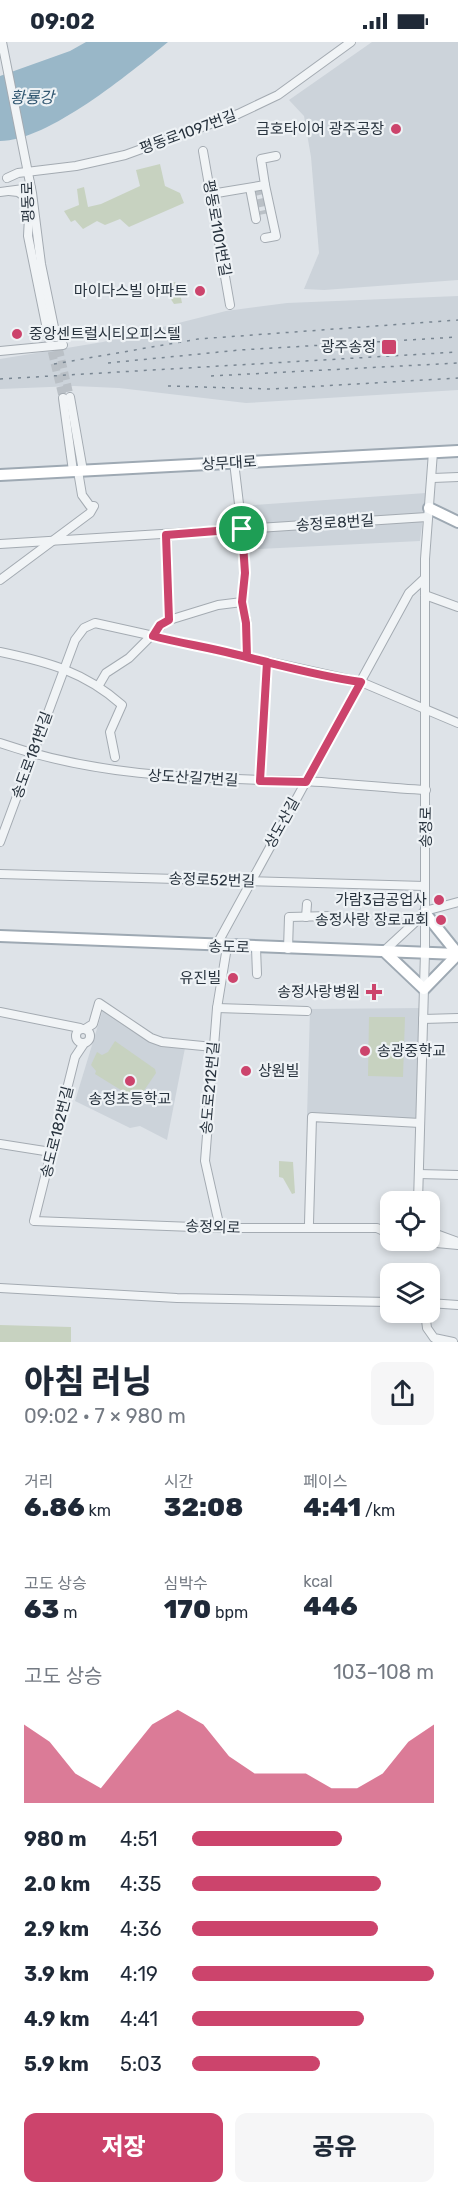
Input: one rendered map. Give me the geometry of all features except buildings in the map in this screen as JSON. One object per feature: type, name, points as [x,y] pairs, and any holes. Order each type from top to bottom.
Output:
[{"type":"main road","name":"상무대로","points":[[0,475],[458,451]]},
{"type":"main road","points":[[428,513],[458,522]]},
{"type":"main road","points":[[384,951],[424,988],[458,954],[425,912]]},
{"type":"main road","name":"송도로","points":[[0,936],[256,948],[458,954]]},
{"type":"street","name":"평동로","points":[[2,42],[27,169],[27,188],[41,264],[52,338],[28,236],[29,214],[32,211],[27,188]]},
{"type":"street","name":"평동로1097번길","points":[[7,178],[27,169],[76,166],[125,155],[238,114],[278,95],[351,42]]},
{"type":"street","name":"평동로1101번길","points":[[203,151],[230,305]]},
{"type":"street","points":[[265,238],[276,236],[261,159],[276,156]]},
{"type":"street","points":[[211,194],[265,185]]},
{"type":"street","points":[[0,192],[27,188]]},
{"type":"street","points":[[250,188],[256,219]]},
{"type":"street","points":[[9,191],[18,192],[24,196],[29,214]]},
{"type":"street","points":[[0,351],[63,345]]},
{"type":"street","points":[[0,580],[54,542],[94,506],[90,506],[82,495],[66,398]]},
{"type":"street","name":"송정로","points":[[418,1191],[425,952],[424,579],[428,513],[433,478],[433,452]]},
{"type":"street","points":[[234,462],[245,573],[242,602],[246,623],[247,657]]},
{"type":"street","points":[[433,478],[458,477]]},
{"type":"street","name":"송정로8번길","points":[[0,544],[166,535],[428,513]]},
{"type":"street","points":[[166,535],[169,620]]},
{"type":"street","name":"상도산길","points":[[221,946],[250,881],[409,593],[424,579]]},
{"type":"street","points":[[425,595],[458,607]]},
{"type":"street","points":[[99,685],[106,673],[153,636],[160,625],[218,605],[242,602]]},
{"type":"street","name":"송도로181번길","points":[[0,842],[75,640],[87,626],[100,622],[153,636]]},
{"type":"street","points":[[153,636],[361,682],[458,723]]},
{"type":"street","points":[[0,652],[40,660],[63,669],[99,685],[122,705],[110,732],[115,757]]},
{"type":"street","points":[[260,781],[267,662]]},
{"type":"street","name":"상도산길7번길","points":[[0,743],[32,753],[150,776],[306,782],[426,790]]},
{"type":"street","name":"송정로52번길","points":[[0,874],[425,886]]},
{"type":"street","points":[[384,951],[425,912],[458,902]]},
{"type":"street","points":[[306,917],[307,904]]},
{"type":"street","points":[[288,949],[289,917],[331,916]]},
{"type":"street","name":"송도로212번길","points":[[220,1228],[205,1161],[221,946]]},
{"type":"street","points":[[256,948],[257,974]]},
{"type":"street","points":[[0,1012],[83,1028],[93,1024],[99,1003],[151,1038],[162,1042],[213,1047]]},
{"type":"street","points":[[217,1008],[307,1011]]},
{"type":"street","points":[[423,1019],[458,1018]]},
{"type":"street","name":"송도로182번길","points":[[34,1221],[75,1057],[83,1045],[77,1036],[83,1028]]},
{"type":"street","points":[[309,1223],[312,1117],[420,1123]]},
{"type":"street","points":[[0,1144],[51,1152]]},
{"type":"street","points":[[419,1174],[458,1175]]},
{"type":"street","name":"송정외로","points":[[34,1221],[220,1228],[380,1229]]},
{"type":"street","points":[[440,1236],[458,1244]]},
{"type":"street","points":[[440,1243],[458,1244]]},
{"type":"street","points":[[0,1288],[177,1298],[380,1302]]},
{"type":"street","points":[[440,1304],[458,1305]]},
{"type":"street","points":[[426,1323],[434,1338],[453,1342]]},
{"type":"shaded area","name":"금호타이어 광주공장","points":[[372,42],[458,42],[458,280],[324,290],[304,289],[319,253],[311,157],[304,116],[289,100]]},
{"type":"shaded area","points":[[458,296],[458,390],[246,403],[119,388],[74,386],[0,389],[0,359],[103,342],[226,311],[287,303]]},
{"type":"shaded area","points":[[426,493],[420,541],[241,550],[239,506]]},
{"type":"shaded area","name":"송광중학교","points":[[423,1008],[420,1123],[307,1117],[310,1009]]},
{"type":"shaded area","name":"송정초등학교","points":[[103,1009],[158,1044],[185,1048],[167,1140],[140,1126],[130,1128],[75,1101]]},
{"type":"green space","points":[[160,164],[165,186],[180,193],[184,203],[129,227],[120,219],[105,225],[97,221],[83,229],[75,220],[71,222],[64,211],[79,205],[77,189],[84,187],[88,207],[101,204],[140,186],[136,170]]},
{"type":"green space","points":[[174,282],[178,284],[182,303],[174,304],[161,284]]},
{"type":"green space","points":[[369,1017],[405,1017],[403,1077],[368,1076]]},
{"type":"green space","points":[[115,1041],[155,1069],[156,1073],[141,1095],[132,1097],[95,1074],[96,1071],[91,1065],[97,1052],[102,1055],[108,1052]]},
{"type":"green space","points":[[279,1161],[293,1162],[295,1193],[292,1194],[283,1178],[279,1177]]},
{"type":"green space","points":[[0,1325],[71,1327],[71,1342],[0,1342]]},
{"type":"water","name":"황룡강","points":[[86,42],[168,42],[111,87],[64,118],[19,138],[0,141],[0,76],[70,51]]},
{"type":"tunnel","points":[[258,187],[264,214]]},
{"type":"tunnel","points":[[56,337],[70,397]]},
{"type":"tunnel","points":[[49,340],[63,398]]},
{"type":"railway","points":[[54,364],[198,339],[458,320]]},
{"type":"railway","points":[[108,363],[240,350],[458,337]]},
{"type":"railway","points":[[0,379],[458,352]]},
{"type":"railway","points":[[211,376],[458,363]]},
{"type":"railway","points":[[168,386],[271,389],[458,378]]},
{"type":"place","name":"금호타이어 광주공장","points":[[396,129]]},
{"type":"place","name":"마이다스빌 아파트","points":[[200,291]]},
{"type":"place","name":"중앙센트럴시티오피스텔","points":[[17,334]]},
{"type":"place","name":"광주송정","points":[[389,347]]},
{"type":"place","name":"가람3급공업사","points":[[439,900]]},
{"type":"place","name":"송정사랑 장로교회","points":[[441,920]]},
{"type":"place","name":"유진빌","points":[[233,978]]},
{"type":"place","name":"송정사랑병원","points":[[374,992]]},
{"type":"place","name":"송광중학교","points":[[365,1051]]},
{"type":"place","name":"상원빌","points":[[246,1071]]},
{"type":"place","name":"송정초등학교","points":[[130,1081]]},
{"type":"route","points":[[242,529],[166,535],[169,620],[160,625],[153,636],[216,649],[247,657],[267,662],[343,680],[361,682],[306,782],[260,781],[267,662],[247,657],[245,610],[242,602],[245,573],[242,529]]}]
